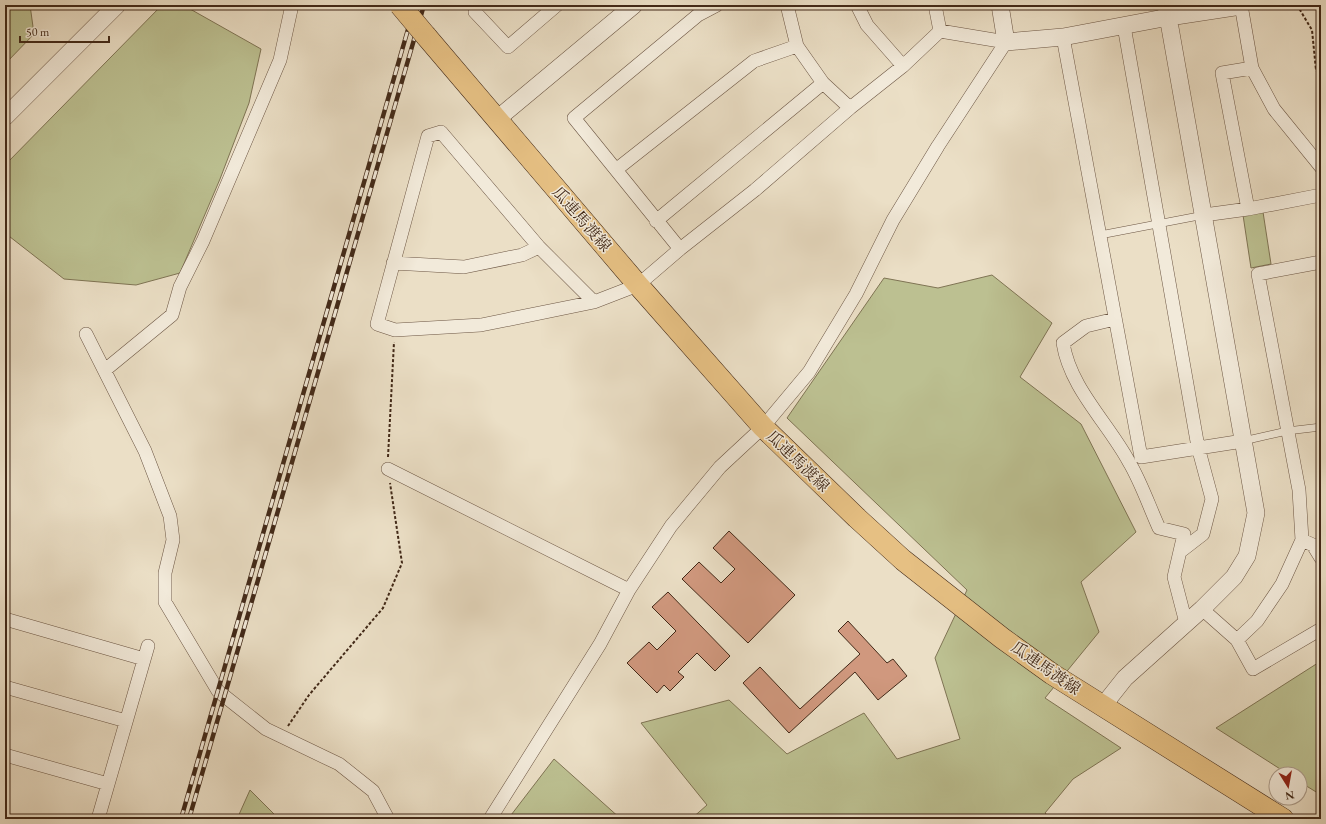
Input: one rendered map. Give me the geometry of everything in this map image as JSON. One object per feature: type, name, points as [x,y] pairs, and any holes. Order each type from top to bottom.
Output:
[{"type":"main road","name":"瓜連馬渡線","points":[[400,5],[496,120],[763,427],[856,518],[903,560],[1002,638],[1052,674],[1102,707],[1283,819]]},
{"type":"street","points":[[5,117],[118,5]]},
{"type":"street","points":[[105,370],[172,316],[180,287],[202,241],[280,60],[292,5]]},
{"type":"street","points":[[477,5],[475,12],[508,48],[557,5]]},
{"type":"street","points":[[496,120],[634,5]]},
{"type":"street","points":[[680,249],[574,118],[698,16],[716,5]]},
{"type":"street","points":[[787,5],[797,46],[823,83],[850,108]]},
{"type":"street","points":[[858,5],[867,25],[903,66]]},
{"type":"street","points":[[935,5],[940,31]]},
{"type":"street","points":[[490,819],[600,644],[629,590],[671,526],[720,467],[763,427],[809,372],[856,294],[893,220],[938,146],[1006,42],[1000,5]]},
{"type":"street","points":[[940,31],[1006,42],[1063,37],[1124,26],[1167,11],[1241,6],[1252,68],[1274,109],[1321,167]]},
{"type":"street","points":[[1102,707],[1125,678],[1202,609],[1234,577],[1247,556],[1256,513],[1167,11]]},
{"type":"street","points":[[1124,26],[1198,447],[1212,499],[1203,534],[1181,551]]},
{"type":"street","points":[[594,302],[539,247],[441,132],[428,136],[377,324],[395,330],[481,325],[594,302],[638,285],[680,249],[755,190],[850,108],[903,66],[940,31]]},
{"type":"street","points":[[1063,37],[1141,457],[1243,441]]},
{"type":"street","points":[[617,170],[754,61],[797,46]]},
{"type":"street","points":[[1248,209],[1222,73],[1252,68]]},
{"type":"street","points":[[656,221],[823,83]]},
{"type":"street","points":[[1204,215],[1248,209],[1321,195]]},
{"type":"street","points":[[393,262],[464,267],[522,254],[539,247]]},
{"type":"street","points":[[1237,640],[1257,621],[1282,584],[1302,540],[1298,490],[1258,274],[1321,262]]},
{"type":"street","points":[[1115,319],[1086,326],[1063,343],[1066,359],[1080,386],[1130,462],[1159,528],[1184,534],[1174,577],[1186,623]]},
{"type":"street","points":[[86,334],[145,451],[170,516],[173,540],[165,573],[165,602],[218,691],[266,729],[339,764],[373,791],[388,819]]},
{"type":"street","points":[[388,469],[629,590]]},
{"type":"street","points":[[1302,540],[1313,545],[1321,558]]},
{"type":"street","points":[[1202,609],[1237,640],[1253,669],[1321,629]]},
{"type":"street","points":[[5,619],[144,659]]},
{"type":"street","points":[[98,819],[148,646]]},
{"type":"street","points":[[5,688],[126,721]]},
{"type":"street","points":[[5,755],[108,784]]},
{"type":"lane","points":[[1100,235],[1204,215]]},
{"type":"lane","points":[[1243,441],[1321,427]]},
{"type":"path","points":[[1298,5],[1312,30],[1316,70],[1321,75]]},
{"type":"path","points":[[1316,70],[1321,65]]},
{"type":"path","points":[[282,736],[309,695],[383,608],[402,563],[388,469],[395,330]]},
{"type":"green space","points":[[5,5],[30,5],[34,34],[5,64]]},
{"type":"green space","points":[[162,5],[183,5],[261,49],[249,103],[220,179],[180,273],[136,285],[64,279],[5,233],[5,165]]},
{"type":"green space","points":[[1263,212],[1271,264],[1251,268],[1243,215]]},
{"type":"green space","points":[[992,275],[1052,323],[1020,377],[1081,424],[1136,532],[1081,582],[1099,632],[1045,698],[1121,748],[1073,779],[1045,813],[1052,819],[691,819],[707,805],[641,723],[729,700],[787,754],[864,713],[897,759],[960,739],[935,658],[967,590],[787,418],[884,278],[938,288]]},
{"type":"green space","points":[[1321,661],[1321,795],[1308,787],[1308,766],[1275,766],[1216,728]]},
{"type":"green space","points":[[554,759],[621,819],[508,819]]},
{"type":"green space","points":[[250,790],[279,819],[237,819]]},
{"type":"building","points":[[729,531],[795,595],[748,643],[682,579],[699,562],[721,583],[735,569],[713,548]]},
{"type":"building","points":[[668,592],[730,656],[715,671],[697,653],[678,672],[684,677],[670,691],[664,685],[657,693],[627,663],[649,642],[657,650],[676,631],[652,607]]},
{"type":"building","points":[[848,621],[887,663],[893,659],[907,676],[878,700],[855,672],[789,733],[743,683],[760,667],[800,709],[860,654],[838,631]]},
{"type":"railway","points":[[181,819],[415,5]]},
{"type":"railway","points":[[189,819],[424,5]]}]
